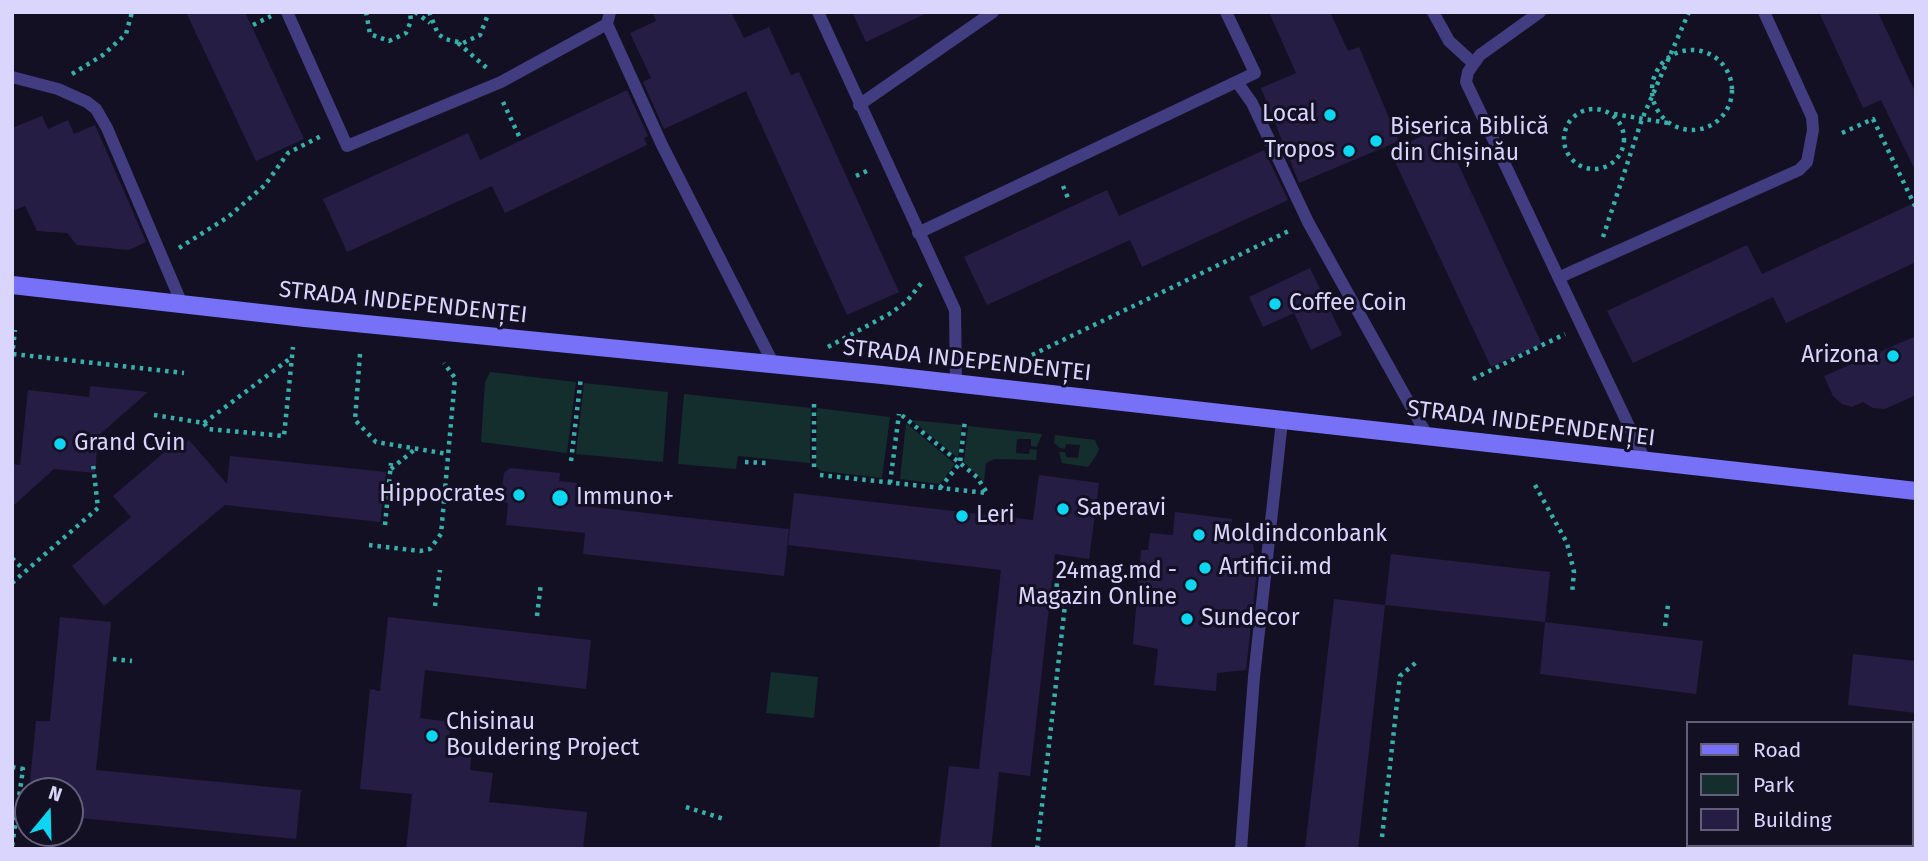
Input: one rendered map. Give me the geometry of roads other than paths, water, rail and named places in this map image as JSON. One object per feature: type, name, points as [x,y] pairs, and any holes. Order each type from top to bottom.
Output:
[{"type":"main road","name":"STRADA INDEPENDENȚEI","points":[[12,285],[956,383],[1916,491]]},
{"type":"lane","points":[[287,12],[347,146],[497,83],[608,18],[662,145],[774,365]]},
{"type":"lane","points":[[818,12],[955,310],[956,383]]},
{"type":"lane","points":[[859,105],[993,12]]},
{"type":"lane","points":[[918,233],[1255,73],[1226,12]]},
{"type":"lane","points":[[1433,12],[1449,41],[1473,63]]},
{"type":"lane","points":[[1540,12],[1473,63],[1466,82],[1646,462]]},
{"type":"lane","points":[[1559,277],[1799,170],[1807,162],[1813,130],[1812,117],[1764,12]]},
{"type":"lane","points":[[12,77],[52,87],[87,102],[102,117],[182,304]]},
{"type":"lane","points":[[1237,82],[1252,103],[1308,222],[1428,437]]},
{"type":"lane","points":[[1241,849],[1254,677],[1282,421]]},
{"type":"place","name":"Local","points":[[1330,115]]},
{"type":"place","name":"Biserica Biblică din Chișinău","points":[[1376,141]]},
{"type":"place","name":"Tropos","points":[[1349,151]]},
{"type":"place","name":"Coffee Coin","points":[[1275,304]]},
{"type":"place","name":"Arizona","points":[[1893,356]]},
{"type":"place","name":"Grand Cvin","points":[[60,444]]},
{"type":"place","name":"Hippocrates","points":[[519,495]]},
{"type":"place","name":"Immuno+","points":[[560,498]]},
{"type":"place","name":"Saperavi","points":[[1063,509]]},
{"type":"place","name":"Leri","points":[[962,516]]},
{"type":"place","name":"Moldindconbank","points":[[1199,535]]},
{"type":"place","name":"Artificii.md","points":[[1205,568]]},
{"type":"place","name":"24mag.md - Magazin Online","points":[[1191,585]]},
{"type":"place","name":"Sundecor","points":[[1187,619]]},
{"type":"place","name":"Chisinau Bouldering Project","points":[[432,736]]}]
